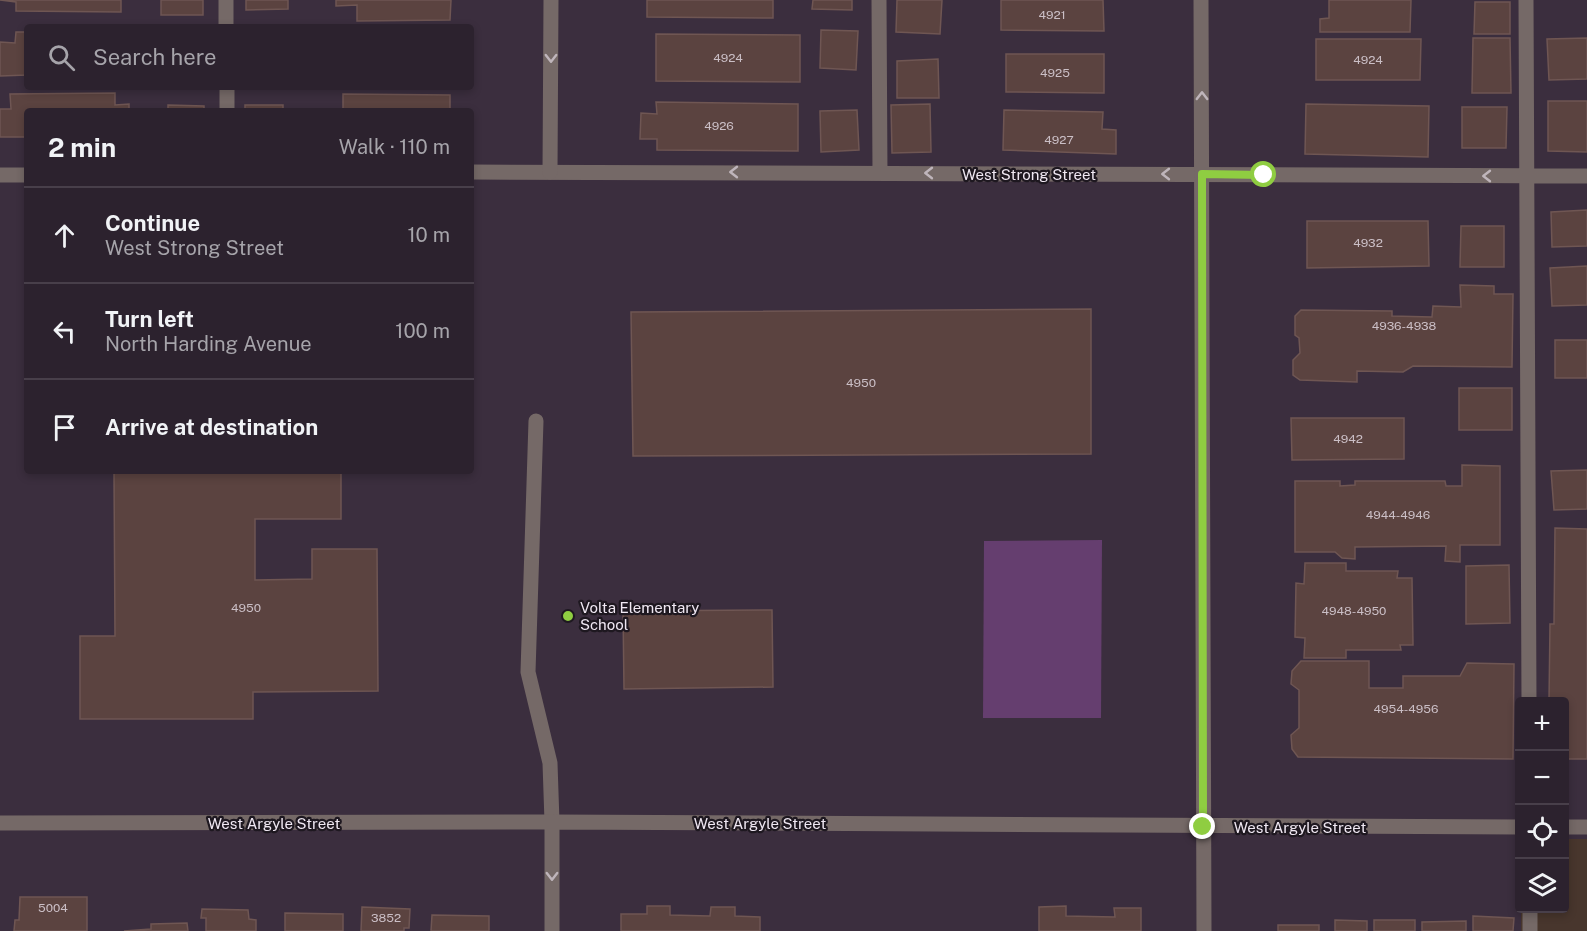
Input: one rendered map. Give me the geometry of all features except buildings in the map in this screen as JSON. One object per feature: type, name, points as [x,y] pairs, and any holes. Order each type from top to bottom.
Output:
[{"type":"street","points":[[226,0],[226,24]]},
{"type":"street","points":[[550,171],[551,0]]},
{"type":"street","points":[[879,0],[880,173]]},
{"type":"street","points":[[1202,0],[1204,931]]},
{"type":"street","points":[[1526,0],[1529,697]]},
{"type":"street","points":[[227,90],[227,108]]},
{"type":"street","name":"West Strong Street","points":[[474,172],[1587,176]]},
{"type":"street","points":[[0,175],[24,175]]},
{"type":"street","points":[[536,421],[528,672],[550,764],[552,931]]},
{"type":"street","name":"West Argyle Street","points":[[0,824],[552,822],[1515,827]]},
{"type":"street","points":[[1569,827],[1587,827]]},
{"type":"street","points":[[1530,913],[1530,931]]},
{"type":"shaded area","points":[[1102,540],[1101,718],[983,718],[984,541]]},
{"type":"shaded area","points":[[1569,839],[1587,839],[1587,931],[1521,931],[1521,913],[1569,913]]},
{"type":"place","name":"Volta Elementary School","points":[[568,616]]},
{"type":"route","points":[[1203,827],[1202,174],[1264,175]]}]
